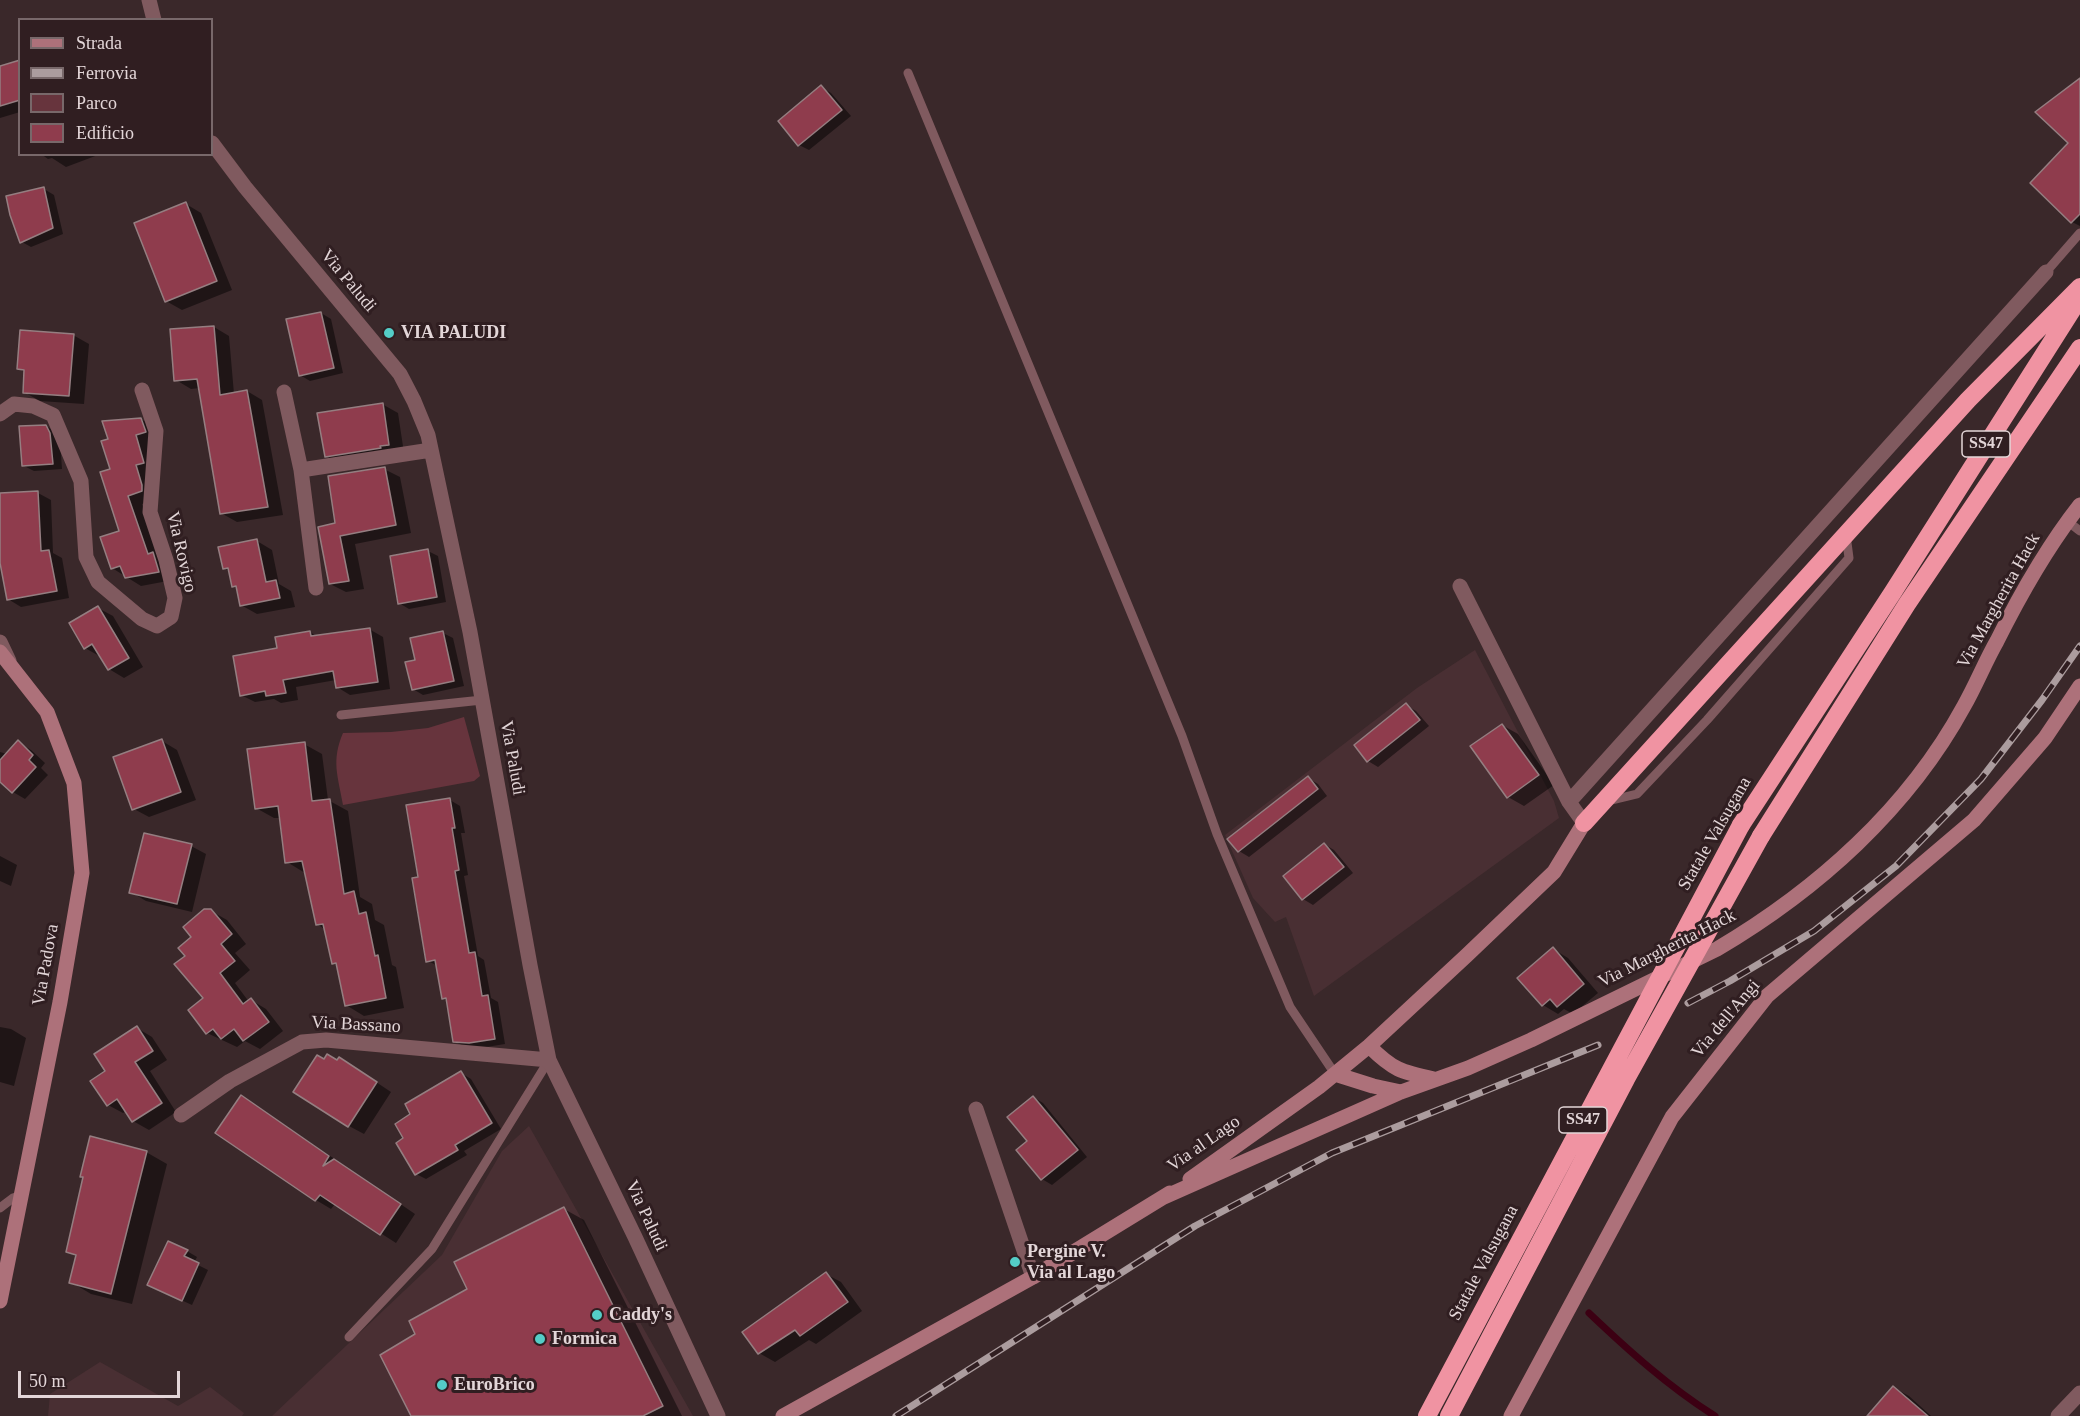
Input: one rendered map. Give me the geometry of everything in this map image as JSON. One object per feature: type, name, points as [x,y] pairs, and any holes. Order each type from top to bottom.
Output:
[{"type":"highway","points":[[1584,823],[1968,400],[2080,287]]},
{"type":"highway","name":"Statale Valsugana","points":[[1427,1416],[1741,825],[2080,298]]},
{"type":"highway","name":"SS47","points":[[1449,1416],[1626,1079],[1761,836],[1907,604],[2080,348]]},
{"type":"main road","name":"Via Margherita Hack","points":[[1162,1198],[1401,1092],[1468,1068],[1531,1040],[1717,949],[1745,933],[1789,902],[1836,864],[1892,808],[1934,754],[1964,707],[2039,563],[2074,526],[2080,505]]},
{"type":"main road","name":"Via Padova","points":[[0,1301],[60,1002],[82,873],[74,783],[47,712],[4,657]]},
{"type":"main road","name":"Via dell'Angi","points":[[1511,1416],[1672,1117],[1767,996],[1974,820],[2045,738],[2080,686]]},
{"type":"main road","name":"Via al Lago","points":[[788,1415],[1033,1278],[1162,1198],[1335,1074],[1369,1046],[1554,872],[1584,823]]},
{"type":"main road","points":[[1369,1046],[1388,1065],[1408,1074],[1434,1079]]},
{"type":"main road","points":[[1335,1074],[1401,1092]]},
{"type":"street","points":[[149,0],[154,18]]},
{"type":"street","name":"Via Paludi","points":[[213,144],[400,374],[428,435],[470,632],[549,1060],[718,1416]]},
{"type":"street","points":[[1569,802],[2046,272]]},
{"type":"street","name":"Via Rovigo","points":[[0,414],[14,404],[33,406],[53,415],[81,481],[86,557],[98,582],[142,619],[157,626],[171,617],[175,598],[166,560],[150,512],[156,431],[142,390]]},
{"type":"street","points":[[284,392],[301,470],[316,588]]},
{"type":"street","points":[[301,470],[431,450]]},
{"type":"street","points":[[1460,586],[1569,802],[1584,823]]},
{"type":"street","points":[[0,642],[4,657]]},
{"type":"street","name":"Via Bassano","points":[[181,1115],[230,1081],[302,1042],[326,1040],[549,1060]]},
{"type":"street","points":[[976,1109],[1033,1278]]},
{"type":"street","points":[[2058,1416],[2080,1393]]},
{"type":"lane","points":[[908,72],[1182,736],[1218,834],[1290,1007],[1335,1074]]},
{"type":"lane","points":[[2046,272],[2080,233]]},
{"type":"lane","points":[[341,715],[482,700]]},
{"type":"lane","points":[[349,1337],[432,1250],[549,1060]]},
{"type":"lane","points":[[0,1208],[13,1198],[22,1195]]},
{"type":"shaded area","points":[[1475,650],[1554,801],[1559,818],[1314,996],[1286,917],[1275,922],[1253,898],[1225,835],[1417,688]]},
{"type":"shaded area","points":[[529,1126],[693,1416],[272,1416],[442,1255],[502,1151]]},
{"type":"shaded area","points":[[100,1362],[178,1406],[210,1387],[244,1413],[242,1416],[48,1416],[50,1394]]},
{"type":"green space","points":[[464,717],[480,776],[474,781],[343,805],[336,760],[343,733],[391,732],[428,728]]},
{"type":"building","points":[[18,61],[18,101],[0,106],[0,66]]},
{"type":"building","points":[[2080,78],[2080,214],[2071,223],[2030,183],[2068,143],[2035,112]]},
{"type":"building","points":[[821,85],[842,110],[798,146],[778,121]]},
{"type":"building","points":[[44,187],[53,228],[20,243],[6,196]]},
{"type":"building","points":[[186,202],[217,281],[165,302],[134,223]]},
{"type":"building","points":[[321,312],[334,368],[299,376],[286,319]]},
{"type":"building","points":[[214,326],[220,395],[247,390],[268,507],[220,514],[197,379],[174,381],[170,329]]},
{"type":"building","points":[[20,330],[74,334],[69,396],[23,393],[24,370],[17,369]]},
{"type":"building","points":[[383,403],[389,445],[325,457],[317,413]]},
{"type":"building","points":[[141,418],[146,432],[136,435],[144,463],[136,465],[142,491],[128,496],[148,554],[153,552],[159,572],[125,578],[120,566],[111,569],[100,537],[119,531],[100,472],[110,469],[101,441],[108,439],[102,421]]},
{"type":"building","points":[[46,425],[50,433],[53,464],[22,466],[19,426]]},
{"type":"building","points":[[385,467],[396,525],[340,536],[349,581],[329,584],[318,527],[335,523],[328,476]]},
{"type":"building","points":[[38,491],[41,551],[49,550],[57,591],[7,600],[0,563],[0,493]]},
{"type":"building","points":[[257,539],[266,582],[276,580],[280,598],[240,606],[236,586],[232,587],[228,568],[223,569],[218,547]]},
{"type":"building","points":[[428,549],[437,597],[398,604],[390,556]]},
{"type":"building","points":[[98,606],[129,658],[108,670],[92,644],[84,649],[69,623]]},
{"type":"building","points":[[370,628],[378,682],[336,688],[333,671],[283,680],[286,693],[266,696],[265,691],[240,696],[233,656],[277,648],[275,637],[310,631],[311,636]]},
{"type":"building","points":[[443,631],[454,681],[412,690],[405,662],[415,660],[410,638]]},
{"type":"building","points":[[1406,703],[1420,720],[1367,762],[1354,745]]},
{"type":"building","points":[[1502,724],[1539,775],[1507,798],[1470,746]]},
{"type":"building","points":[[162,739],[181,792],[132,810],[113,757]]},
{"type":"building","points":[[18,740],[33,755],[29,760],[36,767],[12,793],[0,782],[0,760]]},
{"type":"building","points":[[305,742],[312,801],[330,799],[344,894],[354,891],[359,914],[366,912],[375,956],[378,955],[386,998],[345,1006],[336,963],[332,964],[323,924],[316,925],[302,861],[285,863],[278,806],[255,809],[247,749]]},
{"type":"building","points":[[1308,776],[1318,789],[1238,852],[1227,839]]},
{"type":"building","points":[[450,798],[459,870],[455,871],[469,953],[475,952],[482,996],[488,995],[495,1039],[469,1043],[453,1042],[446,998],[442,999],[435,960],[426,962],[412,878],[418,877],[406,805]]},
{"type":"building","points":[[144,833],[192,844],[177,904],[129,893]]},
{"type":"building","points":[[1324,843],[1344,867],[1302,900],[1283,876]]},
{"type":"building","points":[[204,909],[211,909],[232,934],[221,944],[235,961],[220,973],[243,1004],[251,998],[269,1022],[243,1041],[234,1029],[221,1039],[213,1029],[206,1034],[188,1010],[203,998],[174,964],[185,956],[178,948],[191,937],[183,927]]},
{"type":"building","points":[[1553,947],[1584,984],[1557,1007],[1550,999],[1542,1006],[1517,978]]},
{"type":"building","points":[[137,1026],[153,1051],[135,1062],[162,1103],[132,1122],[117,1099],[107,1106],[90,1081],[105,1071],[94,1054]]},
{"type":"building","points":[[327,1054],[337,1060],[339,1057],[377,1082],[348,1127],[293,1092],[317,1055],[324,1059]]},
{"type":"building","points":[[461,1071],[492,1123],[455,1145],[458,1150],[415,1175],[396,1143],[403,1138],[395,1124],[410,1114],[405,1104]]},
{"type":"building","points":[[241,1095],[329,1156],[323,1166],[334,1159],[401,1204],[380,1235],[320,1195],[315,1201],[215,1133]]},
{"type":"building","points":[[1033,1096],[1078,1150],[1041,1180],[1016,1150],[1027,1141],[1007,1117]]},
{"type":"building","points":[[90,1136],[147,1151],[111,1294],[69,1283],[76,1255],[66,1252]]},
{"type":"building","points":[[564,1207],[663,1406],[643,1416],[411,1416],[380,1355],[415,1334],[409,1321],[467,1289],[454,1262]]},
{"type":"building","points":[[168,1241],[188,1250],[184,1256],[199,1263],[182,1301],[147,1285]]},
{"type":"building","points":[[826,1272],[848,1302],[800,1336],[795,1330],[758,1354],[742,1332]]},
{"type":"building","points":[[1893,1386],[1928,1416],[1867,1416]]},
{"type":"waterway","points":[[1589,1313],[1650,1368],[1715,1416]]},
{"type":"railway","points":[[1688,1003],[1814,931],[1896,866],[1981,779],[2080,646]]},
{"type":"railway","points":[[896,1416],[1195,1226],[1332,1153],[1598,1045]]},
{"type":"place","name":"VIA PALUDI","points":[[389,333]]},
{"type":"place","name":"Pergine V. Via al Lago","points":[[1015,1262]]},
{"type":"place","name":"Caddy's","points":[[597,1315]]},
{"type":"place","name":"Formica","points":[[540,1339]]},
{"type":"place","name":"EuroBrico","points":[[442,1385]]}]
